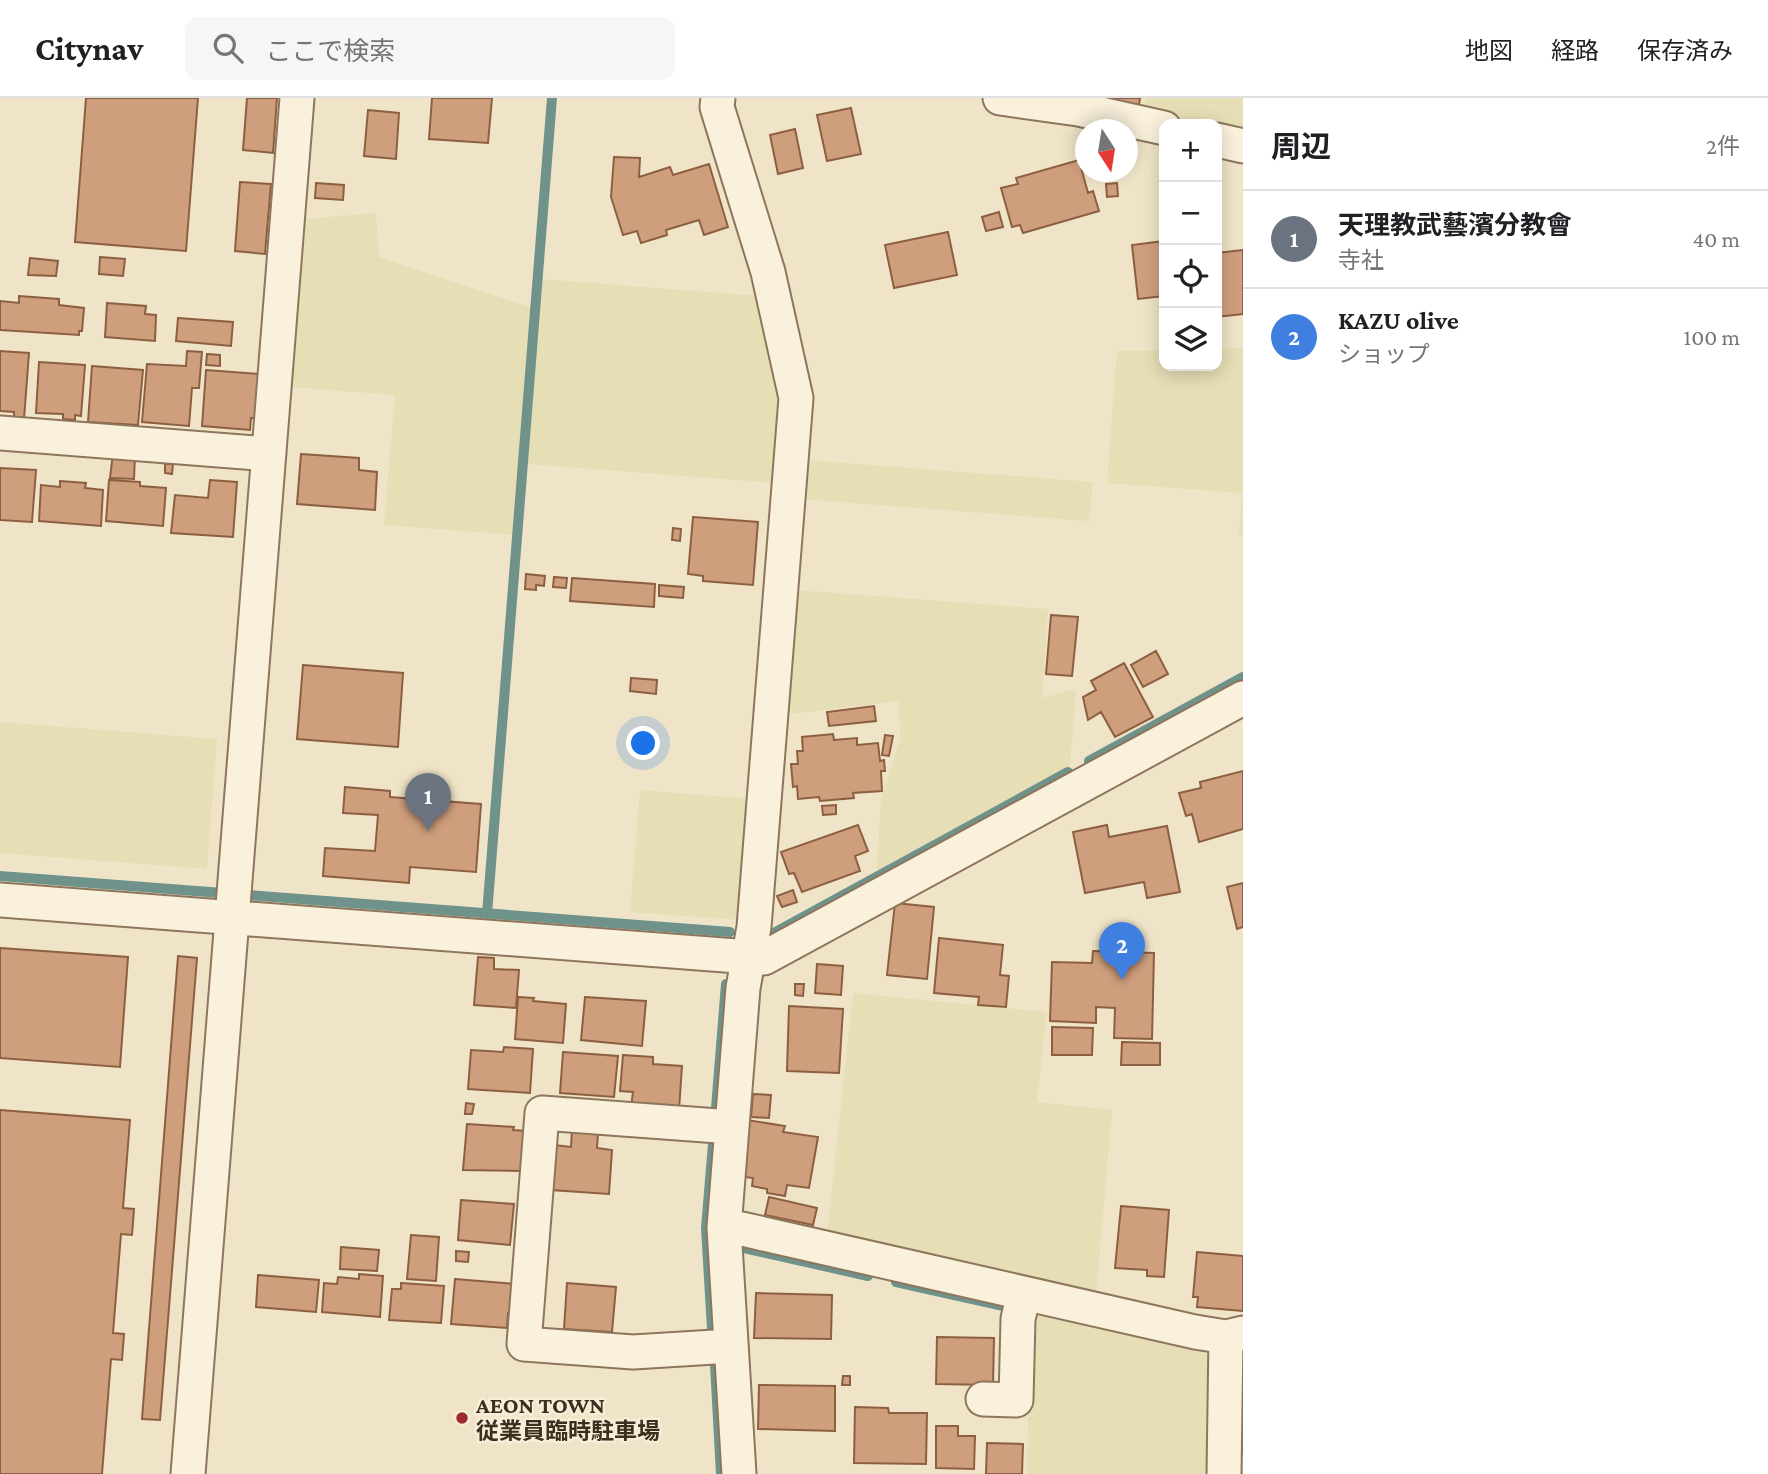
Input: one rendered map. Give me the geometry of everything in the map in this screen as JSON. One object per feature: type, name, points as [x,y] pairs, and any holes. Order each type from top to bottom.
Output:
[{"type":"street","points":[[188,1474],[297,98]]},
{"type":"street","points":[[718,98],[718,107],[768,272],[796,398],[754,927],[743,988],[724,1228],[739,1474]]},
{"type":"street","points":[[1000,98],[1067,107],[1159,127]]},
{"type":"street","points":[[1222,141],[1243,146]]},
{"type":"street","points":[[0,433],[269,454]]},
{"type":"street","points":[[0,900],[233,902],[764,958],[1243,698]]},
{"type":"street","points":[[731,1346],[633,1352],[524,1343],[542,1113],[732,1127]]},
{"type":"street","points":[[724,1228],[742,1229],[1195,1332],[1235,1335],[1224,1474]]},
{"type":"street","points":[[983,1399],[1016,1400],[1018,1319],[1024,1293]]},
{"type":"shaded area","points":[[1146,98],[1243,98],[1243,135],[1222,126],[1222,119],[1171,119],[1144,113]]},
{"type":"shaded area","points":[[376,213],[379,257],[533,308],[515,535],[384,525],[395,395],[290,387],[303,219]]},
{"type":"shaded area","points":[[541,279],[760,296],[783,399],[776,483],[526,464]]},
{"type":"shaded area","points":[[1243,348],[1243,537],[1239,536],[1242,493],[1107,483],[1117,351],[1159,350],[1159,371],[1222,371],[1222,349]]},
{"type":"shaded area","points":[[805,460],[1093,482],[1089,521],[801,499]]},
{"type":"shaded area","points":[[794,590],[1048,609],[1042,698],[1076,689],[1070,766],[877,870],[881,800],[900,739],[899,701],[784,715]]},
{"type":"shaded area","points":[[0,722],[217,739],[207,869],[0,853]]},
{"type":"shaded area","points":[[640,790],[751,799],[742,920],[630,912]]},
{"type":"shaded area","points":[[853,993],[1047,1012],[1037,1102],[1112,1110],[1096,1296],[827,1235]]},
{"type":"shaded area","points":[[1030,1314],[1208,1354],[1215,1363],[1213,1474],[1027,1474]]},
{"type":"building","points":[[86,98],[198,98],[186,251],[75,242]]},
{"type":"building","points":[[247,98],[277,98],[273,153],[243,150]]},
{"type":"building","points":[[432,98],[492,98],[488,143],[429,139]]},
{"type":"building","points":[[1107,98],[1140,98],[1139,105]]},
{"type":"building","points":[[851,108],[861,154],[827,161],[817,115]]},
{"type":"building","points":[[368,110],[399,113],[396,159],[364,156]]},
{"type":"building","points":[[795,129],[803,168],[778,174],[770,135]]},
{"type":"building","points":[[614,157],[640,158],[639,177],[670,167],[673,175],[709,164],[728,227],[704,235],[699,220],[666,230],[667,235],[641,243],[637,231],[623,235],[611,197]]},
{"type":"building","points":[[1075,161],[1075,182],[1085,182],[1088,193],[1093,191],[1099,211],[1023,233],[1020,225],[1012,227],[1001,188],[1018,184],[1016,178]]},
{"type":"building","points":[[240,182],[271,184],[265,254],[235,251]]},
{"type":"building","points":[[316,183],[344,185],[343,200],[315,198]]},
{"type":"building","points":[[1117,183],[1118,196],[1107,197],[1106,184]]},
{"type":"building","points":[[999,212],[1003,227],[986,231],[982,217]]},
{"type":"building","points":[[948,232],[957,275],[894,288],[885,245]]},
{"type":"building","points":[[1159,242],[1159,297],[1138,299],[1132,245]]},
{"type":"building","points":[[1243,250],[1243,314],[1222,316],[1222,252]]},
{"type":"building","points":[[100,257],[125,259],[123,276],[99,274]]},
{"type":"building","points":[[30,258],[58,261],[56,276],[28,275]]},
{"type":"building","points":[[19,296],[59,299],[59,305],[84,308],[82,331],[79,331],[79,335],[0,330],[0,301],[19,303]]},
{"type":"building","points":[[107,303],[146,306],[145,314],[156,315],[155,341],[105,337]]},
{"type":"building","points":[[178,318],[233,322],[231,346],[176,341]]},
{"type":"building","points":[[0,351],[29,353],[24,419],[14,417],[14,412],[0,411]]},
{"type":"building","points":[[187,351],[202,352],[199,388],[192,388],[189,426],[142,422],[147,364],[186,366]]},
{"type":"building","points":[[207,354],[220,355],[220,366],[206,365]]},
{"type":"building","points":[[39,362],[85,365],[81,416],[75,415],[75,420],[63,419],[63,414],[36,413]]},
{"type":"building","points":[[92,366],[143,370],[138,425],[88,422]]},
{"type":"building","points":[[206,370],[259,374],[256,418],[251,418],[250,430],[202,426]]},
{"type":"building","points":[[113,453],[135,455],[134,479],[110,478]]},
{"type":"building","points":[[301,454],[359,458],[359,470],[377,472],[375,510],[297,504]]},
{"type":"building","points":[[165,464],[173,464],[172,474],[165,473]]},
{"type":"building","points":[[0,468],[36,470],[32,522],[0,520]]},
{"type":"building","points":[[109,480],[140,482],[140,486],[166,488],[163,526],[106,521]]},
{"type":"building","points":[[210,480],[237,482],[233,537],[171,533],[175,495],[208,498]]},
{"type":"building","points":[[60,481],[86,483],[85,488],[103,490],[101,526],[39,521],[41,485],[60,487]]},
{"type":"building","points":[[693,517],[758,522],[753,585],[703,581],[703,576],[688,574]]},
{"type":"building","points":[[673,528],[681,529],[680,541],[672,540]]},
{"type":"building","points":[[526,574],[545,576],[544,586],[536,585],[536,590],[525,589]]},
{"type":"building","points":[[554,577],[567,578],[566,588],[553,587]]},
{"type":"building","points":[[572,578],[655,584],[654,607],[570,601]]},
{"type":"building","points":[[659,585],[684,587],[683,598],[659,596]]},
{"type":"building","points":[[1051,615],[1078,617],[1072,676],[1046,674]]},
{"type":"building","points":[[1156,651],[1168,674],[1143,687],[1131,665]]},
{"type":"building","points":[[1124,663],[1153,717],[1115,737],[1101,712],[1088,720],[1083,697],[1096,690],[1091,681]]},
{"type":"building","points":[[303,665],[403,673],[398,747],[297,739]]},
{"type":"building","points":[[631,678],[657,680],[656,694],[630,691]]},
{"type":"building","points":[[874,706],[876,721],[829,726],[827,712]]},
{"type":"building","points":[[833,734],[834,740],[857,738],[857,745],[878,743],[880,761],[884,760],[885,771],[881,771],[882,791],[853,793],[854,798],[820,801],[819,797],[798,799],[797,786],[793,787],[791,764],[798,764],[797,751],[803,751],[802,737]]},
{"type":"building","points":[[885,735],[893,736],[889,756],[882,755]]},
{"type":"building","points":[[1243,771],[1243,829],[1199,842],[1192,814],[1186,816],[1179,793],[1201,788],[1200,782]]},
{"type":"building","points":[[345,787],[390,791],[390,797],[481,804],[476,872],[410,867],[409,883],[323,876],[325,848],[375,851],[378,815],[343,813]]},
{"type":"building","points":[[836,805],[836,814],[823,815],[822,806]]},
{"type":"building","points":[[858,825],[868,851],[855,856],[860,871],[802,892],[794,873],[789,874],[781,852]]},
{"type":"building","points":[[1107,825],[1109,837],[1167,826],[1180,892],[1147,898],[1144,882],[1085,893],[1073,832]]},
{"type":"building","points":[[1243,883],[1243,927],[1237,929],[1227,887]]},
{"type":"building","points":[[793,890],[797,902],[782,907],[777,896]]},
{"type":"building","points":[[895,903],[934,907],[927,979],[887,975]]},
{"type":"building","points":[[939,938],[1003,945],[1000,975],[1009,976],[1006,1007],[978,1005],[979,997],[934,993]]},
{"type":"building","points":[[0,948],[128,957],[120,1067],[0,1058]]},
{"type":"building","points":[[1093,951],[1154,953],[1152,1039],[1114,1038],[1115,1008],[1096,1007],[1096,1023],[1050,1021],[1052,962],[1092,963]]},
{"type":"building","points":[[178,956],[197,958],[160,1420],[142,1419]]},
{"type":"building","points":[[478,957],[494,958],[494,969],[519,970],[516,1008],[474,1005]]},
{"type":"building","points":[[817,964],[843,966],[841,995],[815,993]]},
{"type":"building","points":[[795,984],[804,984],[803,996],[795,995]]},
{"type":"building","points":[[518,997],[566,1004],[563,1043],[515,1039]]},
{"type":"building","points":[[585,997],[646,1001],[642,1046],[581,1040]]},
{"type":"building","points":[[789,1006],[843,1009],[839,1073],[787,1071]]},
{"type":"building","points":[[1052,1027],[1093,1028],[1092,1055],[1052,1055]]},
{"type":"building","points":[[1122,1042],[1160,1043],[1160,1065],[1121,1065]]},
{"type":"building","points":[[504,1047],[533,1049],[530,1093],[468,1089],[471,1050],[503,1052]]},
{"type":"building","points":[[563,1052],[618,1056],[614,1097],[560,1093]]},
{"type":"building","points":[[623,1055],[653,1057],[653,1064],[682,1066],[679,1110],[631,1107],[633,1092],[620,1091]]},
{"type":"building","points":[[753,1094],[771,1095],[769,1118],[751,1117]]},
{"type":"building","points":[[466,1103],[474,1104],[472,1114],[465,1114]]},
{"type":"building","points":[[0,1110],[130,1120],[123,1208],[134,1209],[132,1235],[121,1234],[113,1333],[124,1334],[122,1360],[111,1359],[102,1474],[0,1474]]},
{"type":"building","points":[[747,1120],[785,1126],[783,1132],[818,1137],[809,1188],[787,1185],[785,1196],[767,1193],[767,1189],[752,1186],[753,1178],[738,1176]]},
{"type":"building","points":[[467,1124],[514,1127],[513,1130],[527,1131],[524,1171],[463,1170]]},
{"type":"building","points":[[572,1130],[598,1133],[597,1148],[612,1150],[609,1194],[551,1190],[555,1145],[571,1147]]},
{"type":"building","points":[[769,1197],[817,1208],[813,1225],[765,1215]]},
{"type":"building","points":[[461,1200],[514,1204],[510,1245],[458,1240]]},
{"type":"building","points":[[1121,1206],[1169,1210],[1164,1277],[1147,1276],[1147,1270],[1115,1268]]},
{"type":"building","points":[[411,1235],[439,1237],[436,1281],[407,1279]]},
{"type":"building","points":[[341,1247],[379,1250],[377,1271],[340,1269]]},
{"type":"building","points":[[456,1251],[469,1252],[468,1262],[456,1261]]},
{"type":"building","points":[[1197,1252],[1243,1256],[1243,1311],[1197,1307],[1198,1297],[1193,1297]]},
{"type":"building","points":[[359,1274],[383,1276],[380,1317],[322,1312],[324,1283],[337,1284],[338,1277],[359,1279]]},
{"type":"building","points":[[258,1275],[319,1280],[316,1312],[256,1307]]},
{"type":"building","points":[[455,1279],[515,1284],[513,1313],[508,1313],[507,1328],[451,1324]]},
{"type":"building","points":[[401,1283],[444,1286],[441,1323],[389,1320],[392,1289],[401,1289]]},
{"type":"building","points":[[567,1283],[616,1287],[612,1332],[564,1329]]},
{"type":"building","points":[[756,1293],[832,1295],[831,1339],[754,1338]]},
{"type":"building","points":[[937,1337],[994,1338],[993,1385],[936,1384]]},
{"type":"building","points":[[843,1376],[850,1376],[850,1385],[842,1385]]},
{"type":"building","points":[[759,1385],[835,1386],[835,1431],[758,1429]]},
{"type":"building","points":[[1236,1392],[1243,1392],[1243,1453],[1235,1453]]},
{"type":"building","points":[[855,1407],[888,1408],[889,1413],[927,1413],[926,1464],[854,1463]]},
{"type":"building","points":[[936,1426],[958,1426],[958,1436],[975,1436],[974,1469],[936,1468]]},
{"type":"building","points":[[987,1443],[1023,1444],[1022,1474],[986,1474]]},
{"type":"waterway","points":[[487,914],[552,98]]},
{"type":"waterway","points":[[1089,761],[1243,677]]},
{"type":"waterway","points":[[774,933],[1068,772]]},
{"type":"waterway","points":[[0,876],[730,932]]},
{"type":"waterway","points":[[716,1108],[726,984]]},
{"type":"waterway","points":[[712,1329],[706,1228],[713,1144]]},
{"type":"waterway","points":[[735,1246],[868,1276]]},
{"type":"waterway","points":[[896,1282],[1008,1307]]},
{"type":"waterway","points":[[715,1365],[721,1474]]},
{"type":"place","name":"天理教武藝濱分教會","points":[[428,831]]},
{"type":"place","name":"KAZU olive","points":[[1122,980]]},
{"type":"place","name":"AEON TOWN 従業員臨時駐車場","points":[[462,1418]]}]
